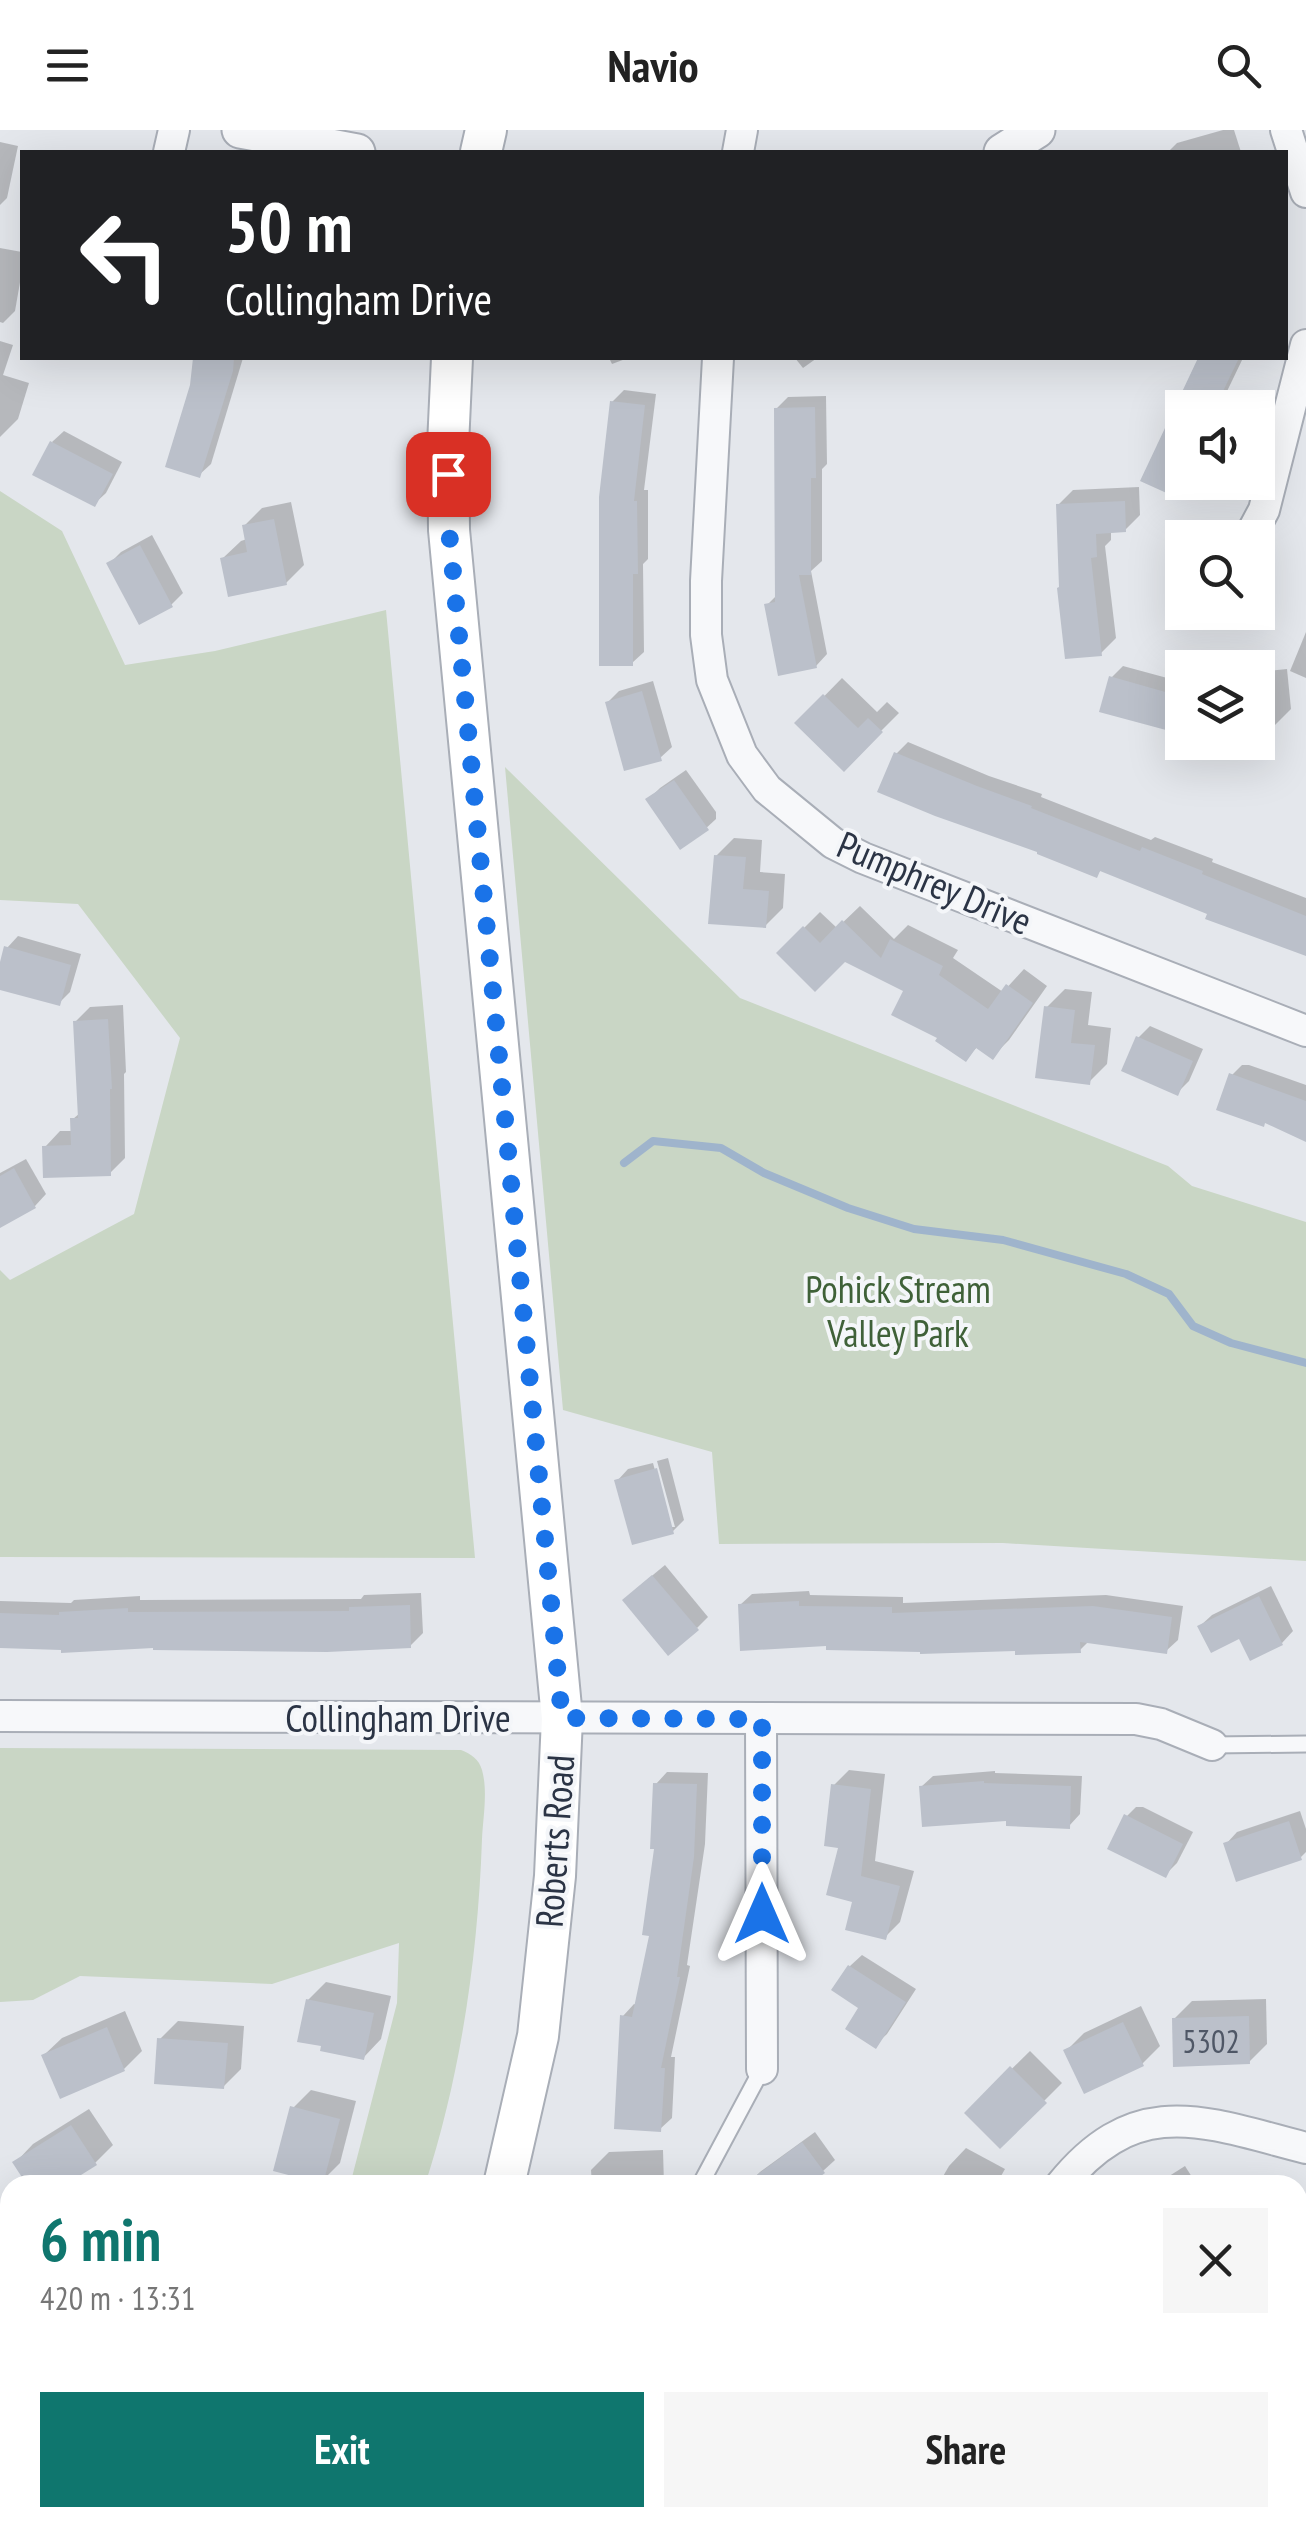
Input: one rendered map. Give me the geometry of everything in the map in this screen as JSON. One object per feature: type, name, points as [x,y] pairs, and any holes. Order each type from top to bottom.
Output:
[{"type":"main road","name":"Roberts Road","points":[[452,360],[449,530],[562,1718],[555,1876],[538,2036],[506,2175]]},
{"type":"street","points":[[240,130],[346,150]]},
{"type":"street","points":[[1005,150],[1037,130]]},
{"type":"street","points":[[1286,130],[1306,192]]},
{"type":"street","points":[[1258,520],[1306,345]]},
{"type":"street","name":"Pumphrey Drive","points":[[718,360],[706,636],[712,680],[742,755],[767,790],[833,844],[862,858],[1306,1031]]},
{"type":"street","name":"Collingham Drive","points":[[0,1716],[1136,1719],[1161,1724],[1212,1745]]},
{"type":"street","points":[[762,1719],[762,2069]]},
{"type":"street","points":[[1069,2175],[1114,2136],[1147,2124],[1181,2120],[1306,2148]]},
{"type":"lane","points":[[1212,1745],[1306,1744]]},
{"type":"lane","points":[[705,2175],[762,2069]]},
{"type":"green space","points":[[0,491],[62,531],[125,665],[215,651],[386,610],[475,1558],[0,1557],[0,1270],[10,1280],[134,1214],[180,1038],[78,904],[0,900]]},
{"type":"green space","name":"Pohick Stream Valley Park","points":[[505,767],[740,998],[1168,1166],[1192,1186],[1306,1222],[1306,1561],[1003,1543],[719,1544],[712,1452],[563,1410]]},
{"type":"green space","points":[[0,1748],[461,1750],[477,1760],[482,1770],[485,1796],[472,1970],[449,2100],[428,2175],[353,2175],[397,2003],[399,1943],[272,1984],[80,1976],[33,2000],[0,2002]]},
{"type":"building","points":[[193,360],[234,360],[200,478],[165,467],[190,385]]},
{"type":"building","points":[[1197,360],[1238,360],[1224,390],[1183,390]]},
{"type":"building","points":[[610,401],[645,405],[634,501],[638,574],[633,574],[633,666],[599,666],[599,497]]},
{"type":"building","points":[[815,407],[811,575],[799,575],[817,668],[778,676],[764,604],[775,602],[774,408]]},
{"type":"building","points":[[1165,428],[1165,492],[1140,481]]},
{"type":"building","points":[[50,441],[113,474],[95,507],[32,475]]},
{"type":"building","points":[[1125,501],[1126,532],[1096,534],[1097,557],[1091,558],[1102,656],[1065,659],[1057,588],[1056,504]]},
{"type":"building","points":[[274,519],[287,585],[228,597],[220,558],[247,552],[242,525]]},
{"type":"building","points":[[140,545],[173,607],[139,625],[106,563]]},
{"type":"building","points":[[1109,676],[1165,692],[1165,730],[1099,712]]},
{"type":"building","points":[[642,691],[662,761],[624,771],[605,702]]},
{"type":"building","points":[[823,694],[858,728],[868,718],[883,732],[844,772],[794,723]]},
{"type":"building","points":[[894,752],[1140,851],[1142,847],[1203,871],[1202,874],[1306,916],[1306,956],[1205,919],[1207,914],[1100,871],[1097,878],[877,792]]},
{"type":"building","points":[[674,780],[709,830],[680,850],[645,799]]},
{"type":"building","points":[[714,855],[746,857],[743,889],[769,891],[766,928],[708,924]]},
{"type":"building","points":[[842,920],[881,958],[890,939],[943,966],[939,975],[988,1009],[1006,984],[1033,1003],[993,1060],[976,1048],[966,1062],[935,1041],[937,1038],[891,1015],[903,991],[845,962],[815,992],[776,953],[803,926],[820,943]]},
{"type":"building","points":[[4,946],[71,965],[60,1006],[0,990]]},
{"type":"building","points":[[1044,1006],[1075,1010],[1071,1043],[1095,1045],[1090,1085],[1035,1078]]},
{"type":"building","points":[[108,1019],[111,1176],[43,1178],[42,1146],[71,1145],[70,1118],[78,1118],[73,1021]]},
{"type":"building","points":[[1136,1036],[1193,1061],[1178,1096],[1121,1071]]},
{"type":"building","points":[[1229,1073],[1306,1101],[1306,1142],[1265,1123],[1264,1127],[1216,1110]]},
{"type":"building","points":[[14,1168],[36,1208],[0,1228],[0,1176]]},
{"type":"building","points":[[657,1468],[674,1534],[632,1545],[614,1480]]},
{"type":"building","points":[[652,1575],[699,1630],[668,1656],[622,1600]]},
{"type":"building","points":[[1259,1596],[1283,1645],[1250,1661],[1239,1639],[1211,1653],[1197,1626]]},
{"type":"building","points":[[799,1601],[799,1606],[892,1607],[892,1613],[1093,1606],[1172,1617],[1167,1654],[1080,1642],[1081,1653],[1015,1655],[1015,1651],[920,1654],[826,1650],[826,1646],[740,1651],[738,1604]]},
{"type":"building","points":[[410,1605],[411,1648],[327,1652],[153,1648],[61,1653],[0,1648],[0,1613],[59,1615],[128,1608],[128,1612],[349,1611],[349,1607]]},
{"type":"building","points":[[984,1781],[1071,1786],[1070,1829],[1006,1826],[1006,1821],[922,1827],[919,1786]]},
{"type":"building","points":[[653,1783],[697,1784],[694,1857],[680,1977],[661,2068],[665,2068],[661,2132],[614,2129],[620,2015],[632,2017],[649,1936],[642,1935],[654,1849],[650,1849]]},
{"type":"building","points":[[831,1784],[871,1789],[861,1876],[900,1886],[886,1940],[845,1930],[852,1902],[826,1895],[838,1848],[824,1846]]},
{"type":"building","points":[[1124,1814],[1183,1844],[1166,1878],[1107,1849]]},
{"type":"building","points":[[1289,1821],[1302,1860],[1236,1882],[1223,1843]]},
{"type":"building","points":[[848,1965],[906,2002],[876,2049],[845,2029],[858,2008],[831,1990]]},
{"type":"building","points":[[306,1999],[374,2013],[364,2060],[297,2042]]},
{"type":"building","points":[[1249,2016],[1250,2064],[1173,2067],[1172,2018]]},
{"type":"building","points":[[1123,2022],[1144,2066],[1084,2094],[1063,2050]]},
{"type":"building","points":[[107,2027],[125,2071],[60,2099],[41,2055]]},
{"type":"building","points":[[157,2038],[228,2043],[224,2089],[154,2084]]},
{"type":"building","points":[[1010,2066],[1047,2103],[1000,2149],[964,2113]]},
{"type":"building","points":[[290,2106],[340,2119],[325,2175],[273,2171]]},
{"type":"building","points":[[71,2125],[97,2165],[81,2175],[20,2175],[12,2162]]},
{"type":"building","points":[[802,2142],[825,2173],[822,2175],[757,2175]]},
{"type":"waterway","points":[[624,1163],[653,1141],[721,1148],[764,1173],[848,1208],[914,1229],[1003,1240],[1126,1274],[1169,1294],[1193,1326],[1231,1343],[1306,1363]]},
{"type":"route","points":[[448,474],[449,530],[562,1718],[762,1719],[762,1914]]}]
